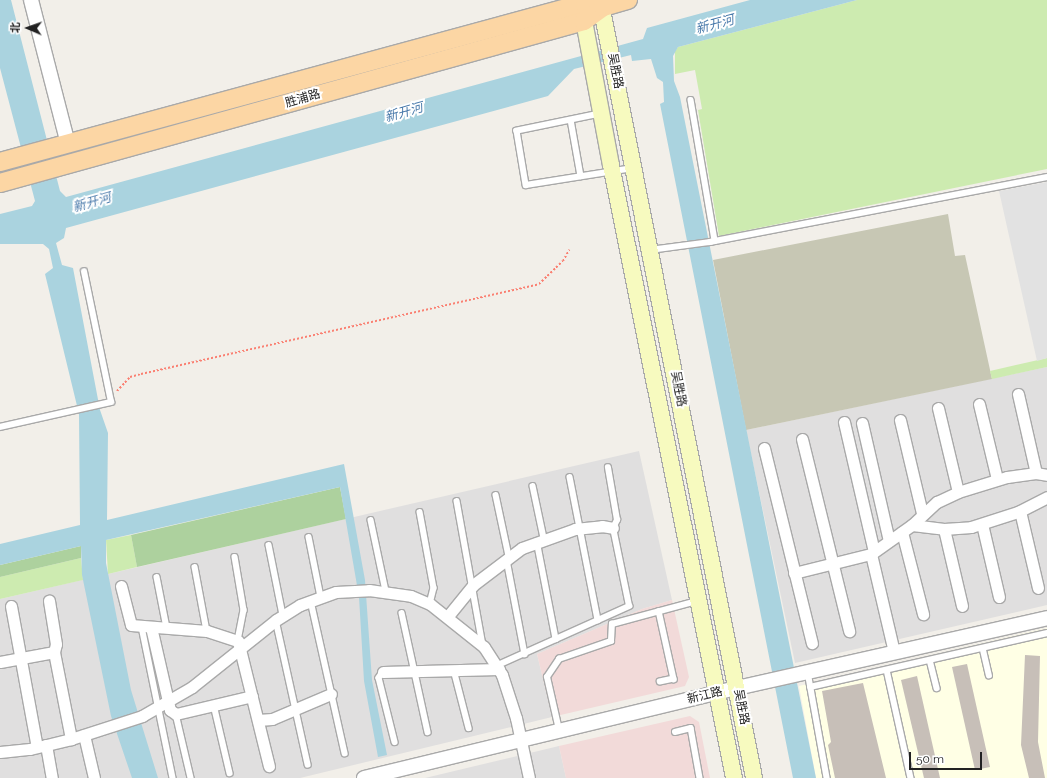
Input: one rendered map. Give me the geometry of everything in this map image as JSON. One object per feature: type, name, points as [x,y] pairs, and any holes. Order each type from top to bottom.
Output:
[{"type":"main road","name":"胜浦路","points":[[0,162],[591,6],[628,0]]},
{"type":"main road","name":"胜浦路","points":[[0,183],[55,169],[591,6]]},
{"type":"main road","name":"吴胜路","points":[[591,6],[612,54],[633,168],[754,778]]},
{"type":"main road","name":"吴胜路","points":[[591,6],[593,59],[612,171],[734,778]]},
{"type":"main road","points":[[712,663],[731,658]]},
{"type":"main road","points":[[724,727],[744,723]]},
{"type":"street","points":[[31,0],[68,144]]},
{"type":"street","points":[[794,573],[873,553],[912,525],[922,513],[937,502],[958,492],[997,479],[1042,474],[1018,394]]},
{"type":"street","points":[[979,404],[997,479]]},
{"type":"street","points":[[938,408],[958,492]]},
{"type":"street","points":[[900,420],[922,513]]},
{"type":"street","points":[[844,422],[894,652]]},
{"type":"street","points":[[862,423],[889,541]]},
{"type":"street","points":[[802,439],[849,632]]},
{"type":"street","points":[[764,448],[812,643]]},
{"type":"street","points":[[912,525],[944,529],[982,524],[1020,511],[1047,497]]},
{"type":"street","points":[[1020,511],[1038,588]]},
{"type":"street","points":[[982,524],[999,597]]},
{"type":"street","points":[[448,616],[473,585],[508,557],[540,539],[581,528],[613,528]]},
{"type":"street","points":[[944,529],[962,606]]},
{"type":"street","points":[[902,532],[923,614]]},
{"type":"street","points":[[121,586],[128,622],[135,627],[207,631],[240,644]]},
{"type":"street","points":[[0,752],[41,746],[71,739],[111,728],[142,716],[162,706],[192,687],[240,644],[280,618],[316,598],[354,591],[369,590],[386,591],[411,596],[430,604],[448,616],[484,647],[499,667],[521,740],[529,778]]},
{"type":"street","points":[[49,601],[56,644],[54,652],[71,739]]},
{"type":"street","points":[[11,606],[20,658],[41,746],[52,778]]},
{"type":"street","name":"新江路","points":[[364,778],[718,694],[737,688],[1047,618]]},
{"type":"street","points":[[147,627],[162,706]]},
{"type":"street","points":[[240,644],[269,766]]},
{"type":"street","points":[[0,662],[54,652]]},
{"type":"street","points":[[382,672],[413,672],[499,667]]},
{"type":"street","points":[[258,720],[272,719],[330,694]]},
{"type":"street","points":[[162,706],[176,714],[252,696]]},
{"type":"street","points":[[84,735],[94,778]]},
{"type":"lane","points":[[691,100],[713,241]]},
{"type":"lane","points":[[603,114],[517,131],[526,185],[633,168]]},
{"type":"lane","points":[[571,120],[581,176]]},
{"type":"lane","points":[[650,250],[713,241],[1047,177]]},
{"type":"lane","points":[[0,427],[110,402],[84,272]]},
{"type":"lane","points":[[499,667],[629,606],[613,528],[617,520],[608,468]]},
{"type":"lane","points":[[570,477],[598,620]]},
{"type":"lane","points":[[533,486],[556,639]]},
{"type":"lane","points":[[496,494],[525,654]]},
{"type":"lane","points":[[457,501],[484,647]]},
{"type":"lane","points":[[420,512],[434,588],[430,604]]},
{"type":"lane","points":[[371,520],[386,591]]},
{"type":"lane","points":[[308,537],[330,694],[345,753]]},
{"type":"lane","points":[[269,545],[296,709],[308,764]]},
{"type":"lane","points":[[235,557],[244,610],[240,644]]},
{"type":"lane","points":[[195,567],[207,631]]},
{"type":"lane","points":[[157,577],[167,628]]},
{"type":"lane","points":[[560,731],[547,677],[559,659],[611,641],[612,624],[699,600]]},
{"type":"lane","points":[[659,611],[674,679],[660,682]]},
{"type":"lane","points":[[402,614],[413,672],[428,732]]},
{"type":"lane","points":[[810,687],[1047,633]]},
{"type":"lane","points":[[982,648],[989,675]]},
{"type":"lane","points":[[930,660],[937,688]]},
{"type":"lane","points":[[454,669],[469,728]]},
{"type":"lane","points":[[887,670],[911,778]]},
{"type":"lane","points":[[382,672],[379,678],[395,742]]},
{"type":"lane","points":[[803,673],[810,687],[827,778]]},
{"type":"lane","points":[[214,705],[230,773]]},
{"type":"lane","points":[[162,706],[173,778]]},
{"type":"lane","points":[[176,714],[191,778]]},
{"type":"lane","points":[[675,732],[691,728],[700,778]]},
{"type":"path","points":[[110,402],[120,385],[141,374],[539,284],[563,261],[569,250]]},
{"type":"shaded area","points":[[1047,182],[1047,358],[1037,361],[999,191]]},
{"type":"shaded area","points":[[948,214],[955,256],[965,255],[992,379],[746,430],[713,260]]},
{"type":"shaded area","points":[[1047,367],[1047,605],[795,663],[746,430]]},
{"type":"shaded area","points":[[639,451],[672,600],[642,609],[537,654],[552,717],[300,778],[0,778],[0,599]]},
{"type":"shaded area","points":[[672,600],[689,677],[685,686],[552,717],[537,654],[642,609]]},
{"type":"shaded area","points":[[1047,628],[1047,778],[816,778],[799,686]]},
{"type":"shaded area","points":[[690,716],[699,722],[710,778],[566,778],[559,746]]},
{"type":"shaded area","points":[[559,746],[566,778],[425,778]]},
{"type":"green space","points":[[857,0],[1047,0],[1047,169],[719,236],[698,110],[702,109],[695,70],[675,74],[675,51],[678,47]]},
{"type":"green space","points":[[1047,358],[1047,367],[992,379],[990,371]]},
{"type":"green space","points":[[340,487],[346,519],[137,567],[131,535]]},
{"type":"green space","points":[[131,535],[137,567],[108,574],[106,540]]},
{"type":"green space","points":[[81,546],[81,558],[0,577],[0,565]]},
{"type":"green space","points":[[81,558],[83,580],[0,599],[0,577]]},
{"type":"water","name":"新开河","points":[[0,0],[11,0],[60,191],[66,197],[643,39],[647,28],[750,0],[857,0],[678,47],[673,56],[674,81],[680,97],[816,778],[793,778],[660,104],[664,102],[663,82],[657,78],[651,59],[632,61],[631,55],[574,69],[548,96],[66,228],[64,238],[56,243],[62,265],[73,268],[100,410],[108,433],[107,520],[344,464],[365,580],[372,680],[387,755],[378,757],[364,681],[359,597],[340,487],[106,540],[106,563],[131,690],[158,778],[132,778],[111,716],[82,575],[81,546],[0,565],[0,544],[80,525],[79,414],[45,274],[53,268],[49,249],[43,244],[0,244],[0,214],[32,206],[35,201],[0,68]]},
{"type":"building","points":[[1025,655],[1040,656],[1038,742],[1045,778],[1029,778],[1021,745]]},
{"type":"building","points":[[967,664],[990,767],[975,770],[952,667]]},
{"type":"building","points":[[917,676],[940,778],[924,778],[901,680]]},
{"type":"building","points":[[863,683],[886,778],[835,778],[828,745],[831,742],[822,691]]}]
